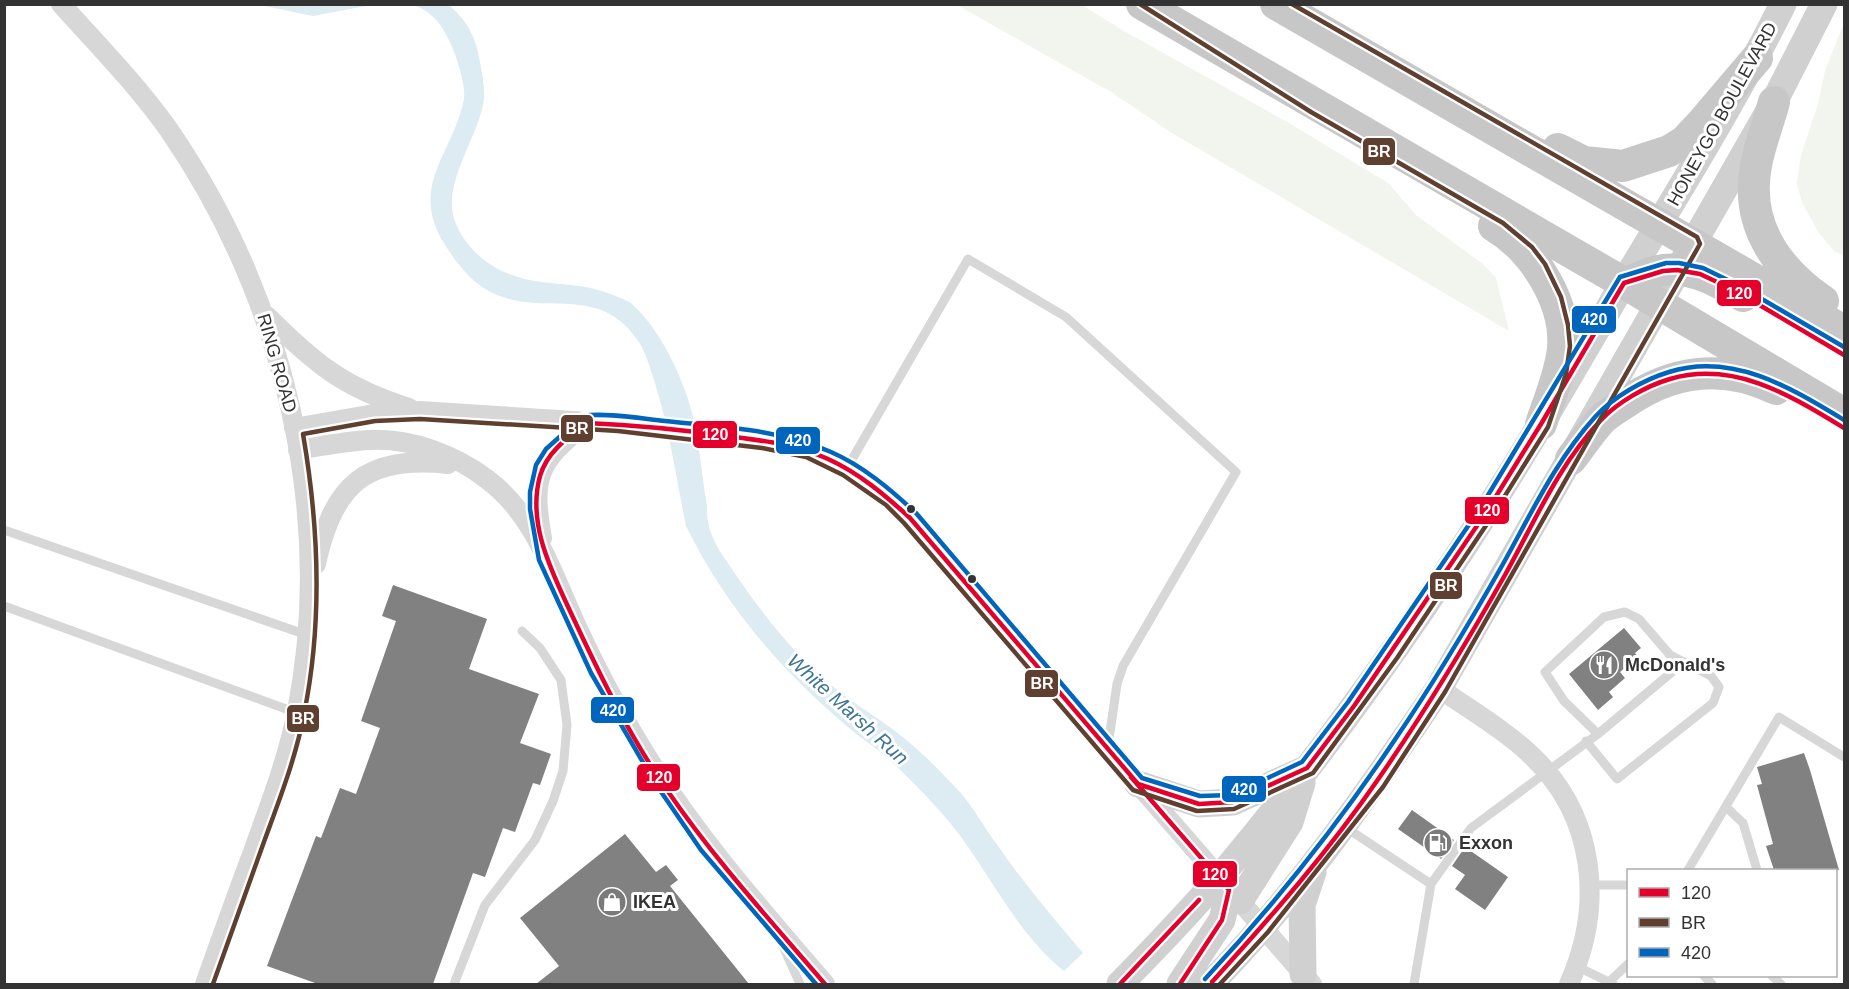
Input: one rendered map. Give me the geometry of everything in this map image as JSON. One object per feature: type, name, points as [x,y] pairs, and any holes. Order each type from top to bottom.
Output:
[{"type":"highway","points":[[1125,4],[1307,118],[1499,229],[1527,252],[1539,268],[1554,300],[1562,326],[1563,347],[1559,372],[1541,424]]},
{"type":"highway","points":[[1142,4],[1624,283],[1845,414]]},
{"type":"highway","points":[[1276,4],[1659,225],[1701,275],[1719,282],[1845,355]]},
{"type":"highway","points":[[1321,31],[1584,162],[1606,166],[1634,164],[1669,151],[1685,141],[1756,58]]},
{"type":"highway","points":[[1774,102],[1754,181],[1754,201],[1761,235],[1774,255],[1795,279],[1814,295],[1845,315]]},
{"type":"highway","points":[[1624,283],[1656,272],[1686,257]]},
{"type":"highway","points":[[1686,257],[1845,331]]},
{"type":"highway","points":[[1571,459],[1603,419],[1625,403],[1649,388],[1692,374],[1727,374],[1756,381],[1789,396],[1845,428]]},
{"type":"main road","name":"HONEYGO BOULEVARD","points":[[1307,768],[1392,654],[1485,514],[1659,225],[1756,58],[1783,4]]},
{"type":"main road","points":[[1209,984],[1262,927],[1344,826],[1377,782],[1439,688],[1774,102],[1824,4]]},
{"type":"main road","points":[[1138,784],[1198,804],[1223,803],[1233,802],[1307,768]]},
{"type":"main road","points":[[1120,984],[1230,890],[1290,822],[1307,768]]},
{"type":"main road","points":[[1308,979],[1302,905],[1318,858]]},
{"type":"main road","points":[[1180,984],[1222,920],[1230,890]]},
{"type":"street","name":"RING ROAD","points":[[61,4],[136,87],[182,149],[227,229],[263,312],[286,386],[298,450],[308,549],[310,596],[297,713],[267,813],[205,984]]},
{"type":"street","points":[[263,312],[320,365],[340,379],[366,393],[420,411]]},
{"type":"street","points":[[294,428],[374,414],[420,411],[619,424],[763,441],[808,450],[847,468],[884,494],[910,518],[1308,979]]},
{"type":"street","points":[[546,557],[537,509],[537,493],[543,467],[551,454],[587,423]]},
{"type":"street","points":[[298,450],[351,441],[385,441],[422,447],[470,466],[505,494],[526,520],[546,557],[597,669],[650,762],[707,845],[825,984]]},
{"type":"street","points":[[310,596],[322,538],[329,518],[349,488],[365,475],[381,468],[418,461],[470,466]]},
{"type":"street","points":[[1439,688],[1516,742],[1546,771],[1574,817],[1583,841],[1590,885],[1587,927],[1573,975]]},
{"type":"lane","points":[[847,468],[969,259],[1066,317],[1236,472],[1119,676],[1107,748]]},
{"type":"lane","points":[[4,530],[307,635]]},
{"type":"lane","points":[[4,606],[297,713]]},
{"type":"lane","points":[[1586,741],[1617,779],[1713,703],[1719,687],[1711,676],[1670,655],[1639,619],[1625,612],[1604,617],[1545,672],[1564,701],[1598,734]]},
{"type":"lane","points":[[454,984],[485,905],[535,840],[553,801],[563,771],[567,725],[561,680],[540,648],[522,631]]},
{"type":"lane","points":[[1414,984],[1431,884],[1471,828],[1598,734],[1672,672],[1670,655]]},
{"type":"lane","points":[[1689,869],[1779,717],[1845,757]]},
{"type":"lane","points":[[1726,807],[1743,823],[1757,869]]},
{"type":"lane","points":[[1344,826],[1431,884]]},
{"type":"lane","points":[[1590,885],[1627,885]]},
{"type":"lane","points":[[772,923],[800,984]]},
{"type":"lane","points":[[1573,975],[1611,983],[1627,966]]},
{"type":"shaded area","points":[[957,5],[1082,5],[1122,30],[1289,123],[1388,183],[1417,216],[1483,264],[1496,278],[1509,331],[1172,133],[1111,92]]},
{"type":"shaded area","points":[[1844,23],[1844,255],[1835,252],[1819,233],[1802,203],[1797,183],[1801,155],[1818,104],[1825,71]]},
{"type":"water","points":[[260,5],[371,5],[313,16]]},
{"type":"water","name":"White Marsh Run","points":[[414,5],[449,5],[470,31],[478,53],[484,99],[481,114],[452,194],[452,209],[462,236],[480,257],[502,271],[528,280],[596,289],[629,302],[644,316],[663,343],[679,375],[690,406],[696,432],[707,516],[714,541],[723,556],[766,617],[815,671],[912,745],[964,797],[1018,874],[1083,953],[1064,971],[1028,935],[970,850],[939,810],[891,761],[852,731],[800,683],[756,635],[736,609],[701,555],[686,526],[659,398],[648,361],[639,342],[623,324],[607,312],[571,304],[514,300],[486,290],[458,264],[447,248],[433,220],[432,185],[459,118],[464,99],[464,86],[455,54],[443,29],[432,15]]},
{"type":"building","points":[[393,585],[487,619],[469,669],[539,694],[520,743],[551,754],[540,785],[533,783],[515,832],[503,828],[485,877],[473,873],[433,984],[318,984],[267,966],[316,836],[321,838],[340,788],[356,794],[380,728],[361,721],[396,621],[382,616]]},
{"type":"building","name":"McDonald's","points":[[1624,628],[1641,648],[1635,653],[1638,657],[1620,672],[1625,678],[1609,692],[1613,697],[1598,710],[1569,674]]},
{"type":"building","points":[[1804,753],[1839,870],[1774,869],[1766,846],[1773,844],[1757,785],[1762,784],[1757,767]]},
{"type":"building","name":"Exxon","points":[[1412,810],[1454,840],[1441,859],[1398,829]]},
{"type":"building","name":"IKEA","points":[[625,834],[656,872],[666,865],[678,880],[670,886],[749,984],[536,984],[559,966],[520,918]]},
{"type":"building","points":[[1465,847],[1508,877],[1485,910],[1455,889],[1465,875],[1452,866]]},
{"type":"transit line","name":"BR","points":[[213,984],[292,762],[301,730],[310,679],[317,574],[313,504],[303,434],[375,421],[420,419],[618,431],[762,448],[806,457],[843,475],[886,505],[904,523],[1133,790],[1197,811],[1234,809],[1313,773],[1397,658],[1491,518],[1548,427],[1566,374],[1570,346],[1568,325],[1561,297],[1545,264],[1532,247],[1503,223],[1311,112],[1140,4]]},
{"type":"transit line","name":"BR","points":[[1220,984],[1268,932],[1383,787],[1445,692],[1700,244],[1697,237],[1292,4]]},
{"type":"transit line","name":"420","points":[[816,984],[701,850],[655,783],[591,673],[539,560],[530,509],[530,492],[536,465],[546,449],[583,416],[624,416],[771,434],[811,444],[854,464],[916,513],[1142,778],[1200,796],[1231,795],[1302,762],[1348,702],[1479,510],[1620,277],[1666,263],[1703,268],[1738,285],[1844,347]]},
{"type":"transit line","name":"120","points":[[1624,283],[1663,271],[1677,270],[1700,274],[1734,290],[1844,355]]},
{"type":"transit line","name":"120","points":[[825,984],[723,865],[685,816],[627,725],[581,634],[549,563],[539,529],[537,511],[537,494],[543,467],[565,440],[587,423],[642,426],[782,444],[817,454],[839,465],[871,485],[910,518],[1138,784],[1199,804],[1233,802],[1307,768],[1354,706],[1485,514],[1624,283]]},
{"type":"transit line","name":"420","points":[[1205,979],[1256,923],[1304,864],[1372,773],[1450,654],[1556,469],[1581,434],[1610,403],[1639,384],[1659,375],[1693,367],[1716,367],[1761,376],[1803,396],[1844,420]]},
{"type":"transit line","name":"120","points":[[1212,982],[1299,883],[1379,778],[1460,652],[1572,455],[1608,413],[1633,395],[1661,382],[1694,374],[1717,374],[1762,384],[1804,404],[1844,428]]},
{"type":"transit line","name":"120","points":[[1131,777],[1229,890],[1222,920],[1180,984]]},
{"type":"transit line","name":"120","points":[[1120,984],[1199,900]]},
{"type":"place","name":"McDonald's","points":[[1604,665]]},
{"type":"place","name":"Exxon","points":[[1438,843]]},
{"type":"place","name":"IKEA","points":[[612,902]]}]
